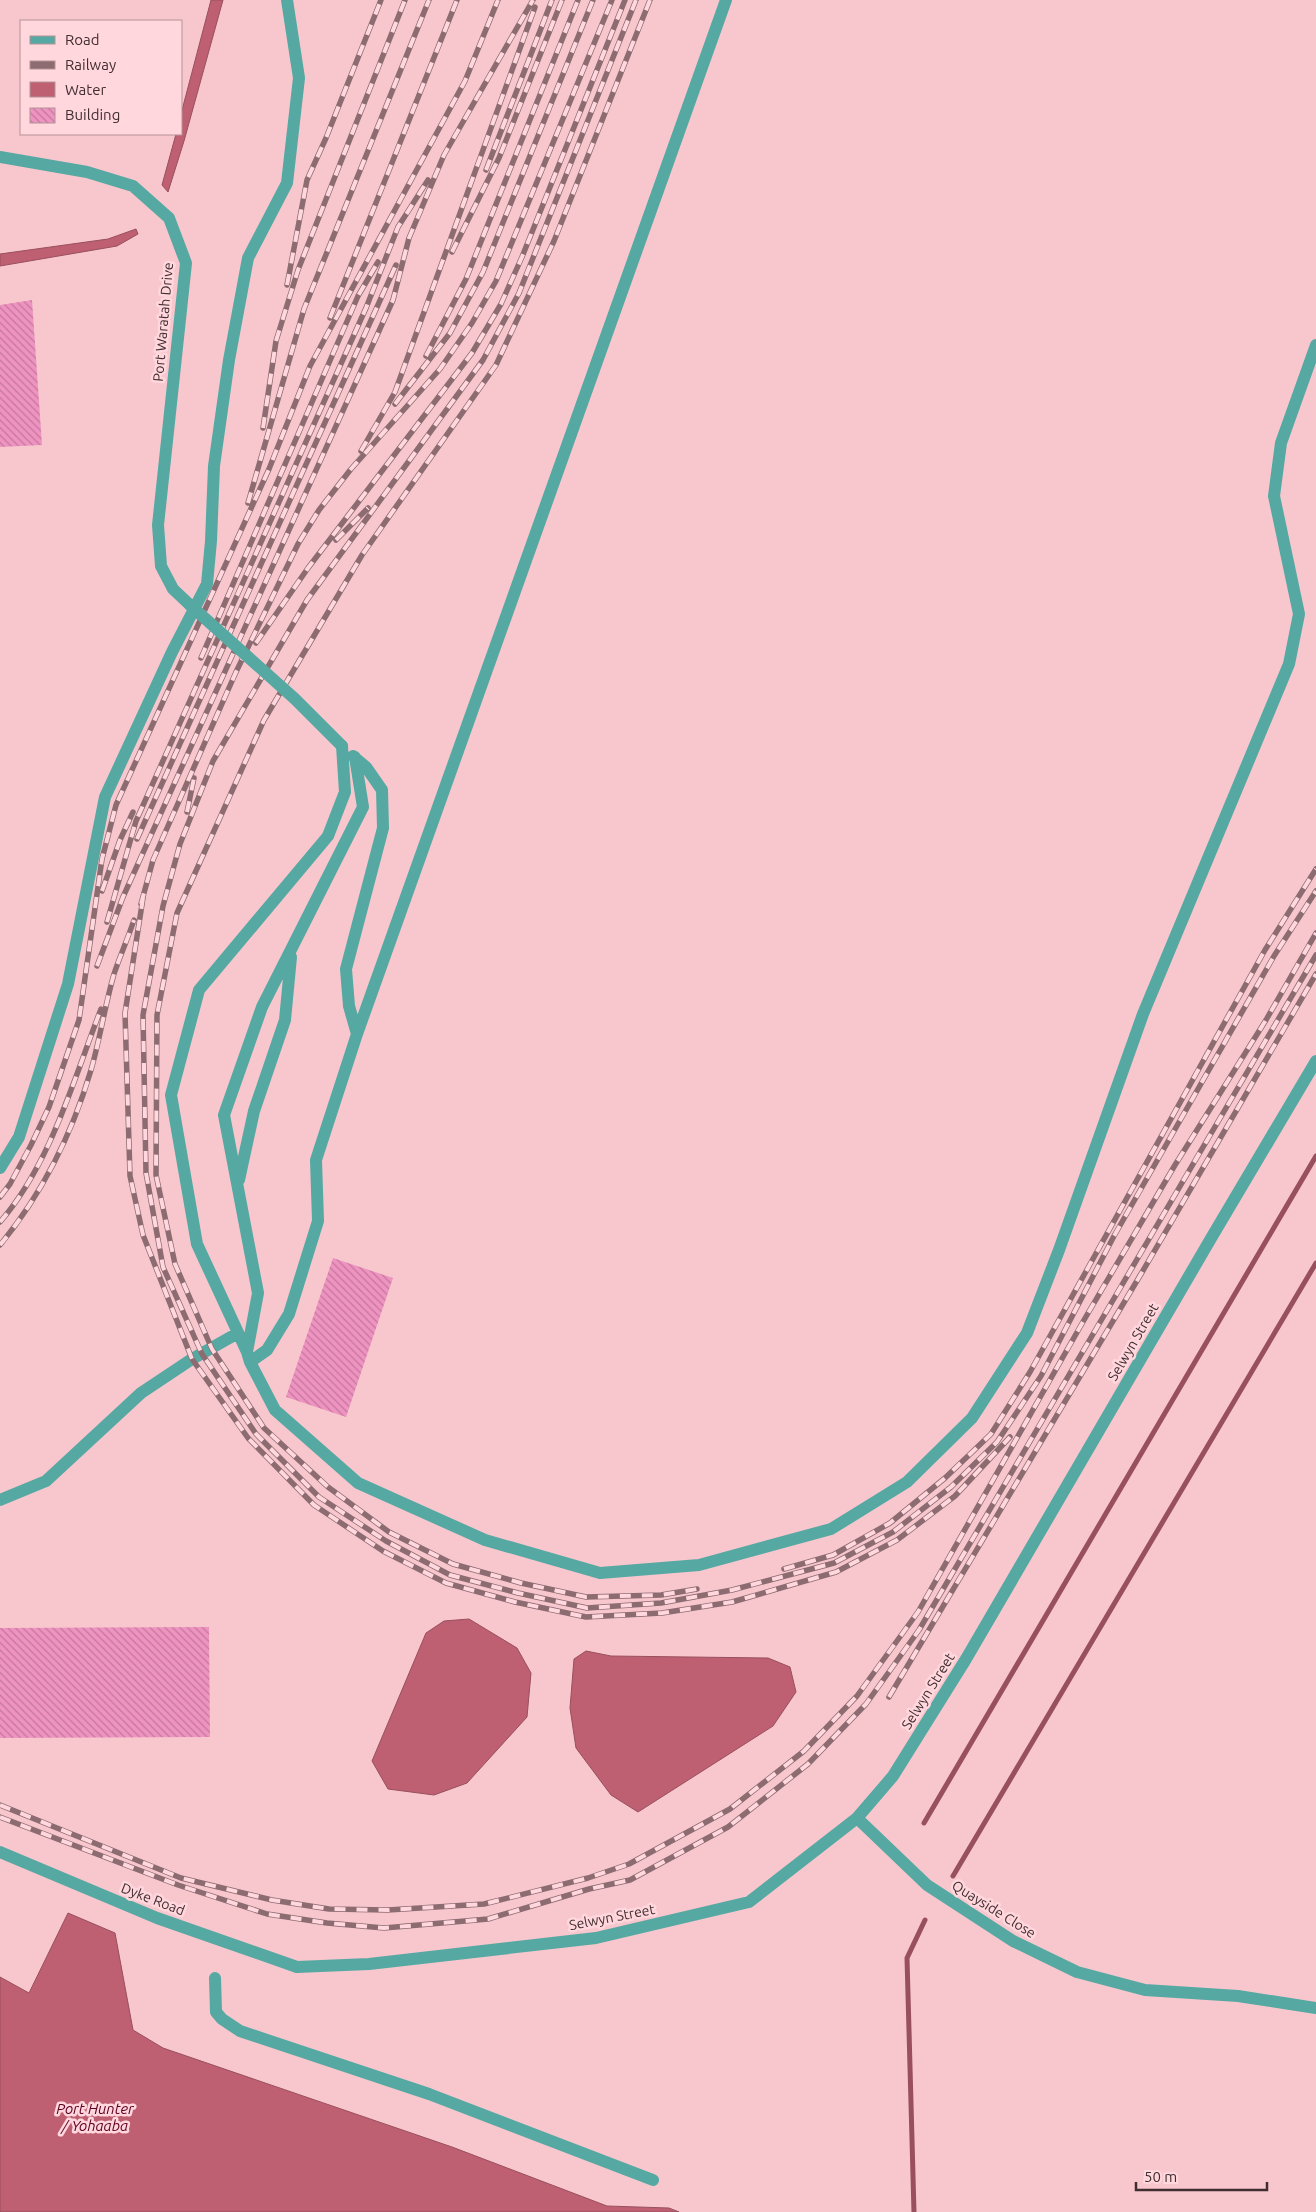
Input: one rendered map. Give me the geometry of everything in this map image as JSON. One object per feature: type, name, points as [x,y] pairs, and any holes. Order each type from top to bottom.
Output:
[{"type":"street","points":[[0,1168],[18,1137],[68,984],[105,797],[172,652],[207,584],[214,466],[229,360],[248,258],[287,183],[299,78],[287,0]]},
{"type":"street","points":[[248,1357],[267,1350],[289,1314],[318,1221],[316,1160],[357,1034],[726,0]]},
{"type":"street","name":"Port Waratah Drive","points":[[0,157],[86,172],[133,186],[169,218],[186,263],[158,525],[161,566],[173,589],[295,699],[366,767],[382,790],[383,828],[346,969],[349,1006],[357,1034]]},
{"type":"street","points":[[342,746],[345,792],[328,836],[199,990],[171,1096],[197,1244],[248,1357],[275,1410],[358,1483],[485,1540],[600,1573],[699,1565],[831,1529],[907,1482],[972,1418],[1027,1333],[1060,1250],[1143,1014],[1289,664],[1299,614],[1274,496],[1281,443],[1316,345]]},
{"type":"street","points":[[248,1357],[258,1293],[224,1116],[262,1007],[363,807],[355,758]]},
{"type":"street","points":[[238,1187],[254,1111],[284,1020],[291,950]]},
{"type":"street","name":"Selwyn Street","points":[[297,1967],[370,1964],[596,1938],[749,1902],[857,1818],[893,1776],[966,1659],[1316,1061]]},
{"type":"street","points":[[0,1500],[46,1481],[140,1393],[192,1359],[238,1334]]},
{"type":"street","name":"Quayside Close","points":[[857,1818],[927,1885],[1013,1942],[1076,1972],[1146,1990],[1238,1996],[1316,2008]]},
{"type":"street","name":"Dyke Road","points":[[0,1852],[157,1918],[297,1967]]},
{"type":"street","points":[[216,1978],[216,2012],[222,2019],[240,2031],[429,2094],[653,2180]]},
{"type":"water","points":[[211,0],[223,0],[168,192],[162,185],[176,135],[182,135],[182,110]]},
{"type":"water","points":[[136,229],[138,234],[117,246],[0,266],[0,254],[108,239]]},
{"type":"water","points":[[469,1619],[517,1648],[531,1673],[527,1717],[467,1783],[434,1795],[388,1789],[372,1761],[426,1633],[444,1621]]},
{"type":"water","points":[[586,1651],[611,1656],[768,1658],[790,1667],[796,1692],[773,1726],[638,1812],[611,1795],[576,1748],[570,1708],[574,1659]]},
{"type":"water","name":"Port Hunter / Yohaaba","points":[[68,1913],[115,1933],[133,2030],[163,2048],[452,2147],[607,2206],[669,2208],[679,2212],[0,2212],[0,1977],[29,1993]]},
{"type":"building","points":[[32,300],[42,445],[0,447],[0,305]]},
{"type":"building","points":[[333,1258],[393,1278],[346,1417],[286,1397]]},
{"type":"building","points":[[209,1627],[210,1737],[0,1738],[0,1628]]},
{"type":"waterway","points":[[924,1823],[1316,1156]]},
{"type":"waterway","points":[[953,1876],[1316,1263]]},
{"type":"waterway","points":[[914,2212],[907,1958],[925,1920]]},
{"type":"railway","points":[[287,285],[307,180],[326,138],[381,0]]},
{"type":"railway","points":[[263,428],[276,341],[298,270],[405,0]]},
{"type":"railway","points":[[248,503],[304,309],[429,0]]},
{"type":"railway","points":[[330,318],[457,0]]},
{"type":"railway","points":[[0,1197],[10,1184],[49,1107],[79,1020],[102,859],[116,805],[269,469],[310,366],[465,81],[498,0]]},
{"type":"railway","points":[[97,966],[123,897],[393,300],[409,238],[444,155],[533,0]]},
{"type":"railway","points":[[486,170],[552,0]]},
{"type":"railway","points":[[452,252],[499,158],[562,0]]},
{"type":"railway","points":[[426,356],[466,279],[578,0]]},
{"type":"railway","points":[[395,404],[450,333],[483,272],[593,0]]},
{"type":"railway","points":[[141,904],[153,860],[236,672],[298,544],[319,510],[351,469],[440,369],[472,323],[496,281],[612,0]]},
{"type":"railway","points":[[256,643],[308,568],[472,353],[501,304],[522,257],[625,0]]},
{"type":"railway","points":[[636,0],[519,293],[483,360],[307,600],[213,761],[180,844],[163,906],[143,1015],[146,1173],[163,1267],[202,1354],[256,1434],[319,1497],[386,1541],[450,1575],[518,1593],[587,1608],[661,1603],[732,1590],[834,1563],[893,1532],[951,1487],[997,1442],[1041,1376],[1114,1236],[1274,956],[1316,891]]},
{"type":"railway","points":[[650,0],[554,241],[496,365],[362,555],[264,720],[177,913],[157,1015],[156,1175],[175,1264],[212,1349],[264,1428],[328,1487],[389,1532],[453,1564],[521,1583],[586,1597],[661,1595],[697,1589]]},
{"type":"railway","points":[[361,451],[395,392],[535,7]]},
{"type":"railway","points":[[107,922],[136,821],[366,308],[398,227],[428,180]]},
{"type":"railway","points":[[201,658],[358,296],[378,262]]},
{"type":"railway","points":[[137,839],[396,265]]},
{"type":"railway","points":[[336,540],[368,508]]},
{"type":"railway","points":[[187,812],[194,778]]},
{"type":"railway","points":[[102,891],[120,840],[133,812]]},
{"type":"railway","points":[[784,1569],[833,1555],[890,1523],[945,1478],[991,1434],[1030,1372],[1265,950],[1316,869]]},
{"type":"railway","points":[[143,898],[125,1013],[130,1176],[143,1235],[192,1359],[248,1438],[314,1505],[383,1551],[446,1583],[515,1602],[586,1617],[662,1613],[732,1602],[836,1572],[897,1540],[955,1496],[1010,1437]]},
{"type":"railway","points":[[0,1245],[42,1184],[75,1117],[91,1070],[114,974],[134,920]]},
{"type":"railway","points":[[0,1805],[181,1878],[272,1900],[329,1909],[388,1910],[484,1904],[588,1878],[629,1864],[730,1809],[804,1751],[857,1696],[918,1612],[1084,1320],[1175,1165],[1266,1020],[1316,933]]},
{"type":"railway","points":[[0,1817],[178,1885],[267,1914],[327,1923],[384,1928],[488,1919],[589,1889],[630,1880],[728,1827],[808,1764],[866,1704],[919,1630],[1316,955]]},
{"type":"railway","points":[[889,1697],[1141,1274],[1316,974]]},
{"type":"railway","points":[[0,1222],[18,1199],[47,1148],[101,1009]]}]
